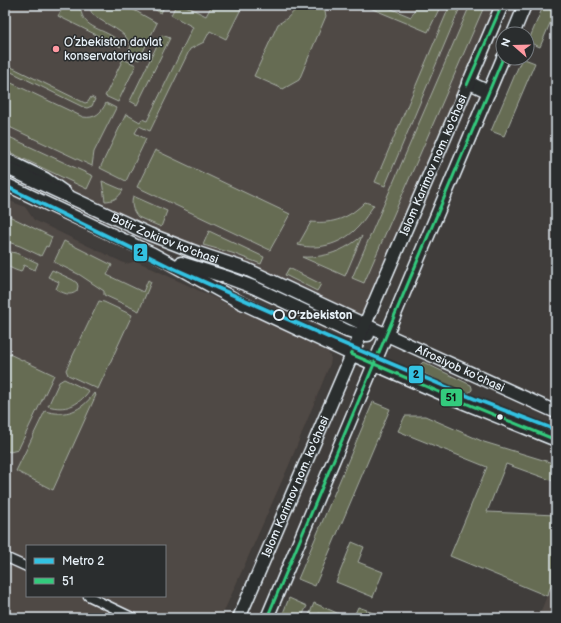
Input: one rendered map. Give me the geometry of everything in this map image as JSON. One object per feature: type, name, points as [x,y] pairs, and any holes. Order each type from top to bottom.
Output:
[{"type":"main road","name":"Islom Karimov nom. ko'chasi","points":[[239,618],[502,5]]},
{"type":"main road","points":[[516,26],[525,5]]},
{"type":"main road","name":"Islom Karimov nom. ko'chasi","points":[[267,618],[500,66]]},
{"type":"main road","points":[[468,82],[489,92]]},
{"type":"main road","name":"Botir Zokirov ko'chasi","points":[[5,167],[149,234],[198,253],[246,269],[362,329]]},
{"type":"main road","points":[[5,184],[153,254],[240,302],[352,354],[459,401],[556,440]]},
{"type":"main road","points":[[153,254],[239,282],[347,331],[362,329]]},
{"type":"main road","name":"Afrosiyob ko'chasi","points":[[362,329],[387,335],[556,412]]},
{"type":"street","name":"Botir Zokirov ko'chasi","points":[[5,157],[46,177],[84,204]]},
{"type":"street","points":[[5,557],[26,567]]},
{"type":"street","points":[[90,597],[134,618]]},
{"type":"shaded area","points":[[5,5],[502,5],[364,324],[5,167]]},
{"type":"shaded area","points":[[5,199],[25,207],[34,220],[126,264],[136,261],[328,352],[331,359],[330,364],[289,465],[221,618],[5,618]]},
{"type":"shaded area","points":[[556,574],[556,618],[538,618]]},
{"type":"green space","points":[[73,5],[81,5],[81,13],[88,23],[111,35],[119,42],[121,47],[58,16],[62,9]]},
{"type":"green space","points":[[90,5],[125,5],[157,23],[139,60],[127,55],[131,46],[129,41],[121,32],[94,15],[91,11]]},
{"type":"green space","points":[[146,5],[165,5],[161,13]]},
{"type":"green space","points":[[176,5],[184,5],[206,16],[212,5],[243,5],[226,39],[210,31],[204,42],[190,49],[150,131],[139,126],[135,133],[146,139],[126,181],[100,168],[126,114],[140,122],[142,119],[147,121],[193,27],[171,15]]},
{"type":"green space","points":[[300,5],[319,5],[325,12],[326,16],[299,80],[283,89],[254,76],[278,24],[288,18]]},
{"type":"green space","points":[[363,5],[382,5],[411,17],[417,5],[441,5],[428,32]]},
{"type":"green space","points":[[450,5],[461,5],[385,186],[375,182]]},
{"type":"green space","points":[[470,5],[483,9],[364,283],[352,278]]},
{"type":"green space","points":[[550,5],[556,6],[540,47],[535,45],[535,26],[542,9]]},
{"type":"green space","points":[[162,35],[170,38],[137,105],[130,101]]},
{"type":"green space","points":[[123,59],[136,65],[118,102],[105,96]]},
{"type":"green space","points":[[5,64],[85,103],[88,102],[91,97],[95,99],[92,106],[87,108],[83,107],[5,69]]},
{"type":"green space","points":[[519,66],[534,66],[504,136],[491,131]]},
{"type":"green space","points":[[5,80],[83,117],[94,116],[102,110],[106,103],[116,108],[94,152],[92,166],[5,125]]},
{"type":"green space","points":[[5,135],[93,176],[87,189],[5,150]]},
{"type":"green space","points":[[155,150],[290,214],[270,250],[137,187]]},
{"type":"green space","points":[[102,181],[123,190],[116,198],[105,201]]},
{"type":"green space","points":[[133,196],[167,211],[161,227],[138,217],[132,207]]},
{"type":"green space","points":[[365,202],[374,205],[359,226],[346,237],[323,246],[306,247],[298,245],[311,222],[327,222],[341,219],[359,208]]},
{"type":"green space","points":[[5,214],[52,237],[48,247],[46,246],[41,256],[5,241]]},
{"type":"green space","points":[[209,231],[264,257],[261,264],[232,253],[203,245]]},
{"type":"green space","points":[[362,236],[345,276],[302,257],[326,255],[341,250]]},
{"type":"green space","points":[[64,241],[112,265],[107,275],[143,292],[148,280],[151,282],[139,311],[104,295],[104,291],[80,275],[54,262]]},
{"type":"green space","points":[[11,252],[38,263],[35,270],[24,265],[21,272],[8,266],[5,262],[5,258]]},
{"type":"green space","points":[[289,268],[321,284],[317,291],[285,275]]},
{"type":"green space","points":[[52,270],[77,283],[77,291],[69,294],[56,289],[59,282],[48,277]]},
{"type":"green space","points":[[99,301],[132,315],[98,389],[68,375],[66,370]]},
{"type":"green space","points":[[5,352],[54,375],[18,450],[10,452],[5,450]]},
{"type":"green space","points":[[423,362],[471,385],[472,390],[467,394],[421,372],[418,370],[419,366]]},
{"type":"green space","points":[[64,379],[89,391],[76,404],[71,406],[60,408],[48,406],[59,382]]},
{"type":"green space","points":[[94,393],[96,395],[53,490],[16,471],[45,411],[53,413],[67,413],[73,411],[84,404]]},
{"type":"green space","points":[[373,402],[390,409],[315,586],[298,579]]},
{"type":"green space","points":[[405,416],[425,416],[484,442],[556,464],[556,482],[506,464],[487,512],[556,515],[556,574],[547,596],[450,556],[487,467],[398,431]]},
{"type":"green space","points":[[352,542],[364,547],[358,562],[383,572],[373,597],[336,582]]},
{"type":"green space","points":[[289,598],[307,606],[301,618],[281,618]]},
{"type":"green space","points":[[314,603],[344,616],[345,613],[354,616],[358,607],[367,610],[364,618],[332,618],[319,613],[316,618],[308,618]]},
{"type":"green space","points":[[368,611],[385,618],[365,618]]},
{"type":"metro line","name":"2","points":[[5,186],[168,266],[328,337],[475,399],[556,430]]},
{"type":"transit line","name":"51","points":[[467,85],[502,5]]},
{"type":"transit line","name":"51","points":[[267,618],[500,66]]},
{"type":"transit line","name":"51","points":[[353,351],[351,354],[556,440]]},
{"type":"place","name":"O’zbekiston davlat konservatoriyasi","points":[[56,49]]},
{"type":"place","name":"Oʻzbekiston","points":[[279,315]]}]
